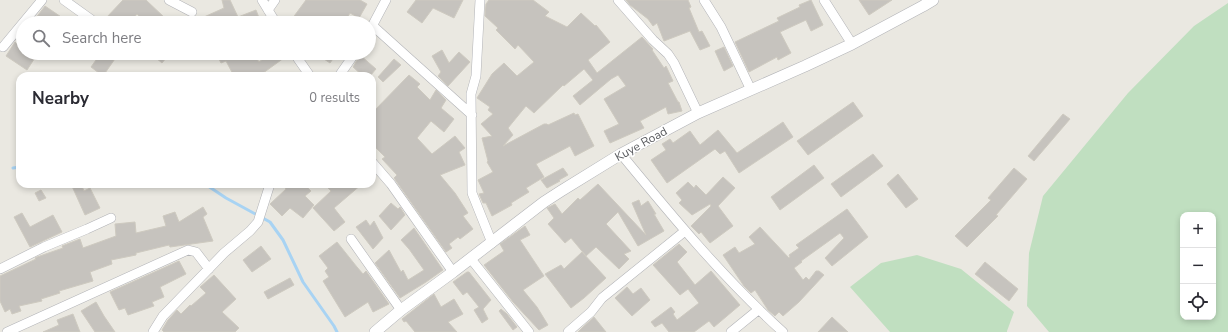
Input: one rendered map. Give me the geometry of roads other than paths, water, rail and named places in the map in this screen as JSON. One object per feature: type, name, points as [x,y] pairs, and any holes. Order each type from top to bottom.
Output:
[{"type":"street","points":[[29,16],[42,0]]},
{"type":"street","points":[[64,0],[86,16]]},
{"type":"street","points":[[169,0],[192,12]]},
{"type":"street","points":[[262,0],[272,16]]},
{"type":"street","points":[[268,10],[275,0]]},
{"type":"street","points":[[376,19],[386,0]]},
{"type":"street","points":[[480,0],[476,76],[470,94],[472,115],[472,193],[492,243]]},
{"type":"street","points":[[618,0],[653,40],[668,54],[674,63],[698,113]]},
{"type":"street","points":[[704,0],[721,27],[751,90]]},
{"type":"street","points":[[824,0],[852,44]]},
{"type":"street","name":"Kuye Road","points":[[376,332],[401,310],[472,259],[561,190],[621,154],[698,113],[852,44],[925,2]]},
{"type":"street","points":[[3,47],[16,31]]},
{"type":"street","points":[[376,33],[472,115]]},
{"type":"street","points":[[299,60],[307,72]]},
{"type":"street","points":[[342,72],[350,60]]},
{"type":"street","points":[[621,154],[685,231],[758,310],[783,332]]},
{"type":"street","points":[[376,167],[454,272]]},
{"type":"street","points":[[153,332],[163,316],[224,253],[250,231],[258,222],[269,188]]},
{"type":"street","points":[[0,269],[44,247],[111,218]]},
{"type":"street","points":[[568,332],[591,312],[602,298],[685,231]]},
{"type":"street","points":[[351,239],[401,310]]},
{"type":"street","points":[[7,332],[188,250],[196,252],[209,269]]},
{"type":"street","points":[[472,259],[529,332]]},
{"type":"street","points":[[731,332],[758,310]]},
{"type":"waterway","points":[[211,188],[270,222],[283,240],[303,282],[337,332]]}]
